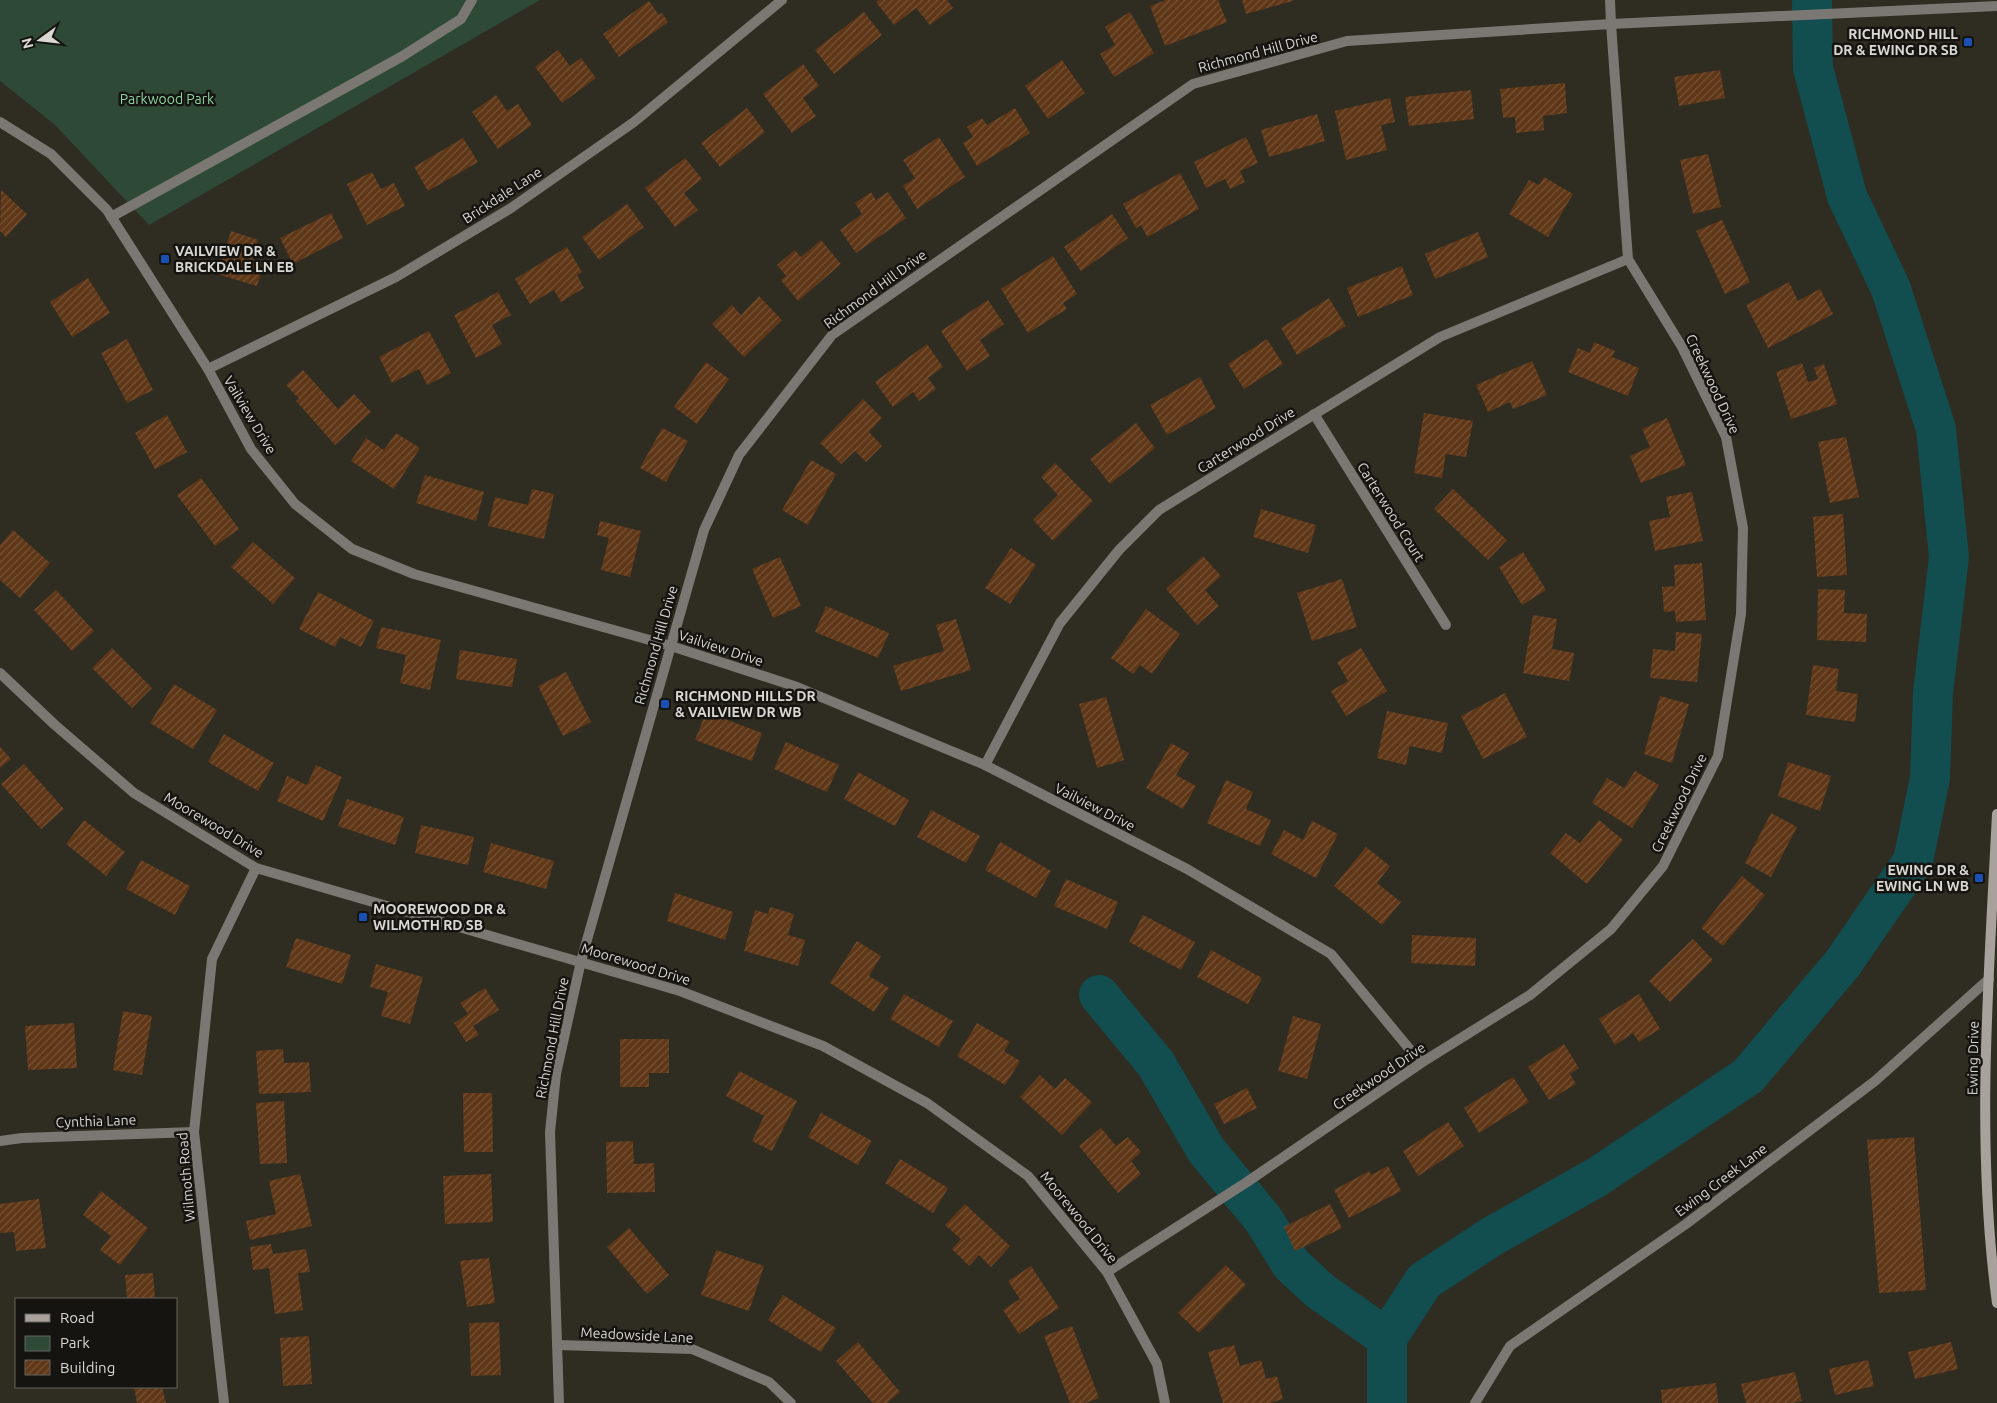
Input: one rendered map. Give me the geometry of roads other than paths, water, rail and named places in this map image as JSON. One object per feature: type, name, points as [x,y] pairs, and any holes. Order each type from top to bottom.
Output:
[{"type":"main road","name":"Ewing Drive","points":[[1997,814],[1989,978],[1986,1114],[1990,1254],[1997,1303]]},
{"type":"street","points":[[111,217],[401,57],[461,19],[472,0]]},
{"type":"street","name":"Brickdale Lane","points":[[208,369],[396,277],[511,208],[634,122],[782,0]]},
{"type":"street","name":"Creekwood Drive","points":[[1107,1272],[1247,1182],[1421,1063],[1530,995],[1611,929],[1663,866],[1718,756],[1741,614],[1743,528],[1726,438],[1682,347],[1628,259],[1610,0]]},
{"type":"street","name":"Richmond Hill Drive","points":[[559,1403],[550,1132],[556,1074],[581,961],[704,530],[739,455],[832,334],[1193,84],[1347,41],[1611,24],[1997,6]]},
{"type":"street","name":"Vailview Drive","points":[[0,122],[51,154],[107,210],[208,369],[252,449],[295,504],[352,549],[414,574],[670,646],[797,687],[985,765],[1187,870],[1332,954],[1421,1063]]},
{"type":"street","name":"Carterwood Drive","points":[[985,765],[1060,623],[1119,550],[1158,510],[1440,337],[1628,259]]},
{"type":"street","name":"Carterwood Court","points":[[1314,414],[1446,624]]},
{"type":"street","name":"Moorewood Drive","points":[[0,673],[55,725],[134,793],[256,868],[680,991],[823,1046],[927,1103],[1028,1176],[1107,1272],[1157,1364],[1166,1403]]},
{"type":"street","name":"Wilmoth Road","points":[[224,1403],[194,1132],[212,959],[256,868]]},
{"type":"street","name":"Ewing Creek Lane","points":[[1475,1403],[1510,1346],[1686,1224],[1874,1081],[1989,978]]},
{"type":"street","name":"Cynthia Lane","points":[[0,1140],[194,1132]]},
{"type":"street","name":"Meadowside Lane","points":[[557,1345],[692,1349],[769,1382],[791,1403]]},
{"type":"waterway","points":[[1387,1403],[1387,1338],[1424,1281],[1491,1237],[1597,1177],[1748,1076],[1843,963],[1913,861],[1930,778],[1933,693],[1949,557],[1936,429],[1891,289],[1847,196],[1813,68],[1812,0]]},
{"type":"waterway","points":[[1099,995],[1156,1064],[1206,1150],[1263,1219],[1291,1264],[1320,1291],[1387,1338]]},
{"type":"place","name":"RICHMOND HILL DR & EWING DR SB","points":[[1968,42]]},
{"type":"place","name":"VAILVIEW DR & BRICKDALE LN EB","points":[[165,259]]},
{"type":"place","name":"RICHMOND HILLS DR & VAILVIEW DR WB","points":[[665,704]]},
{"type":"place","name":"EWING DR & EWING LN WB","points":[[1979,878]]},
{"type":"place","name":"MOOREWOOD DR & WILMOTH RD SB","points":[[363,917]]},
{"type":"park label","name":"Parkwood Park","points":[[167,99]]}]
